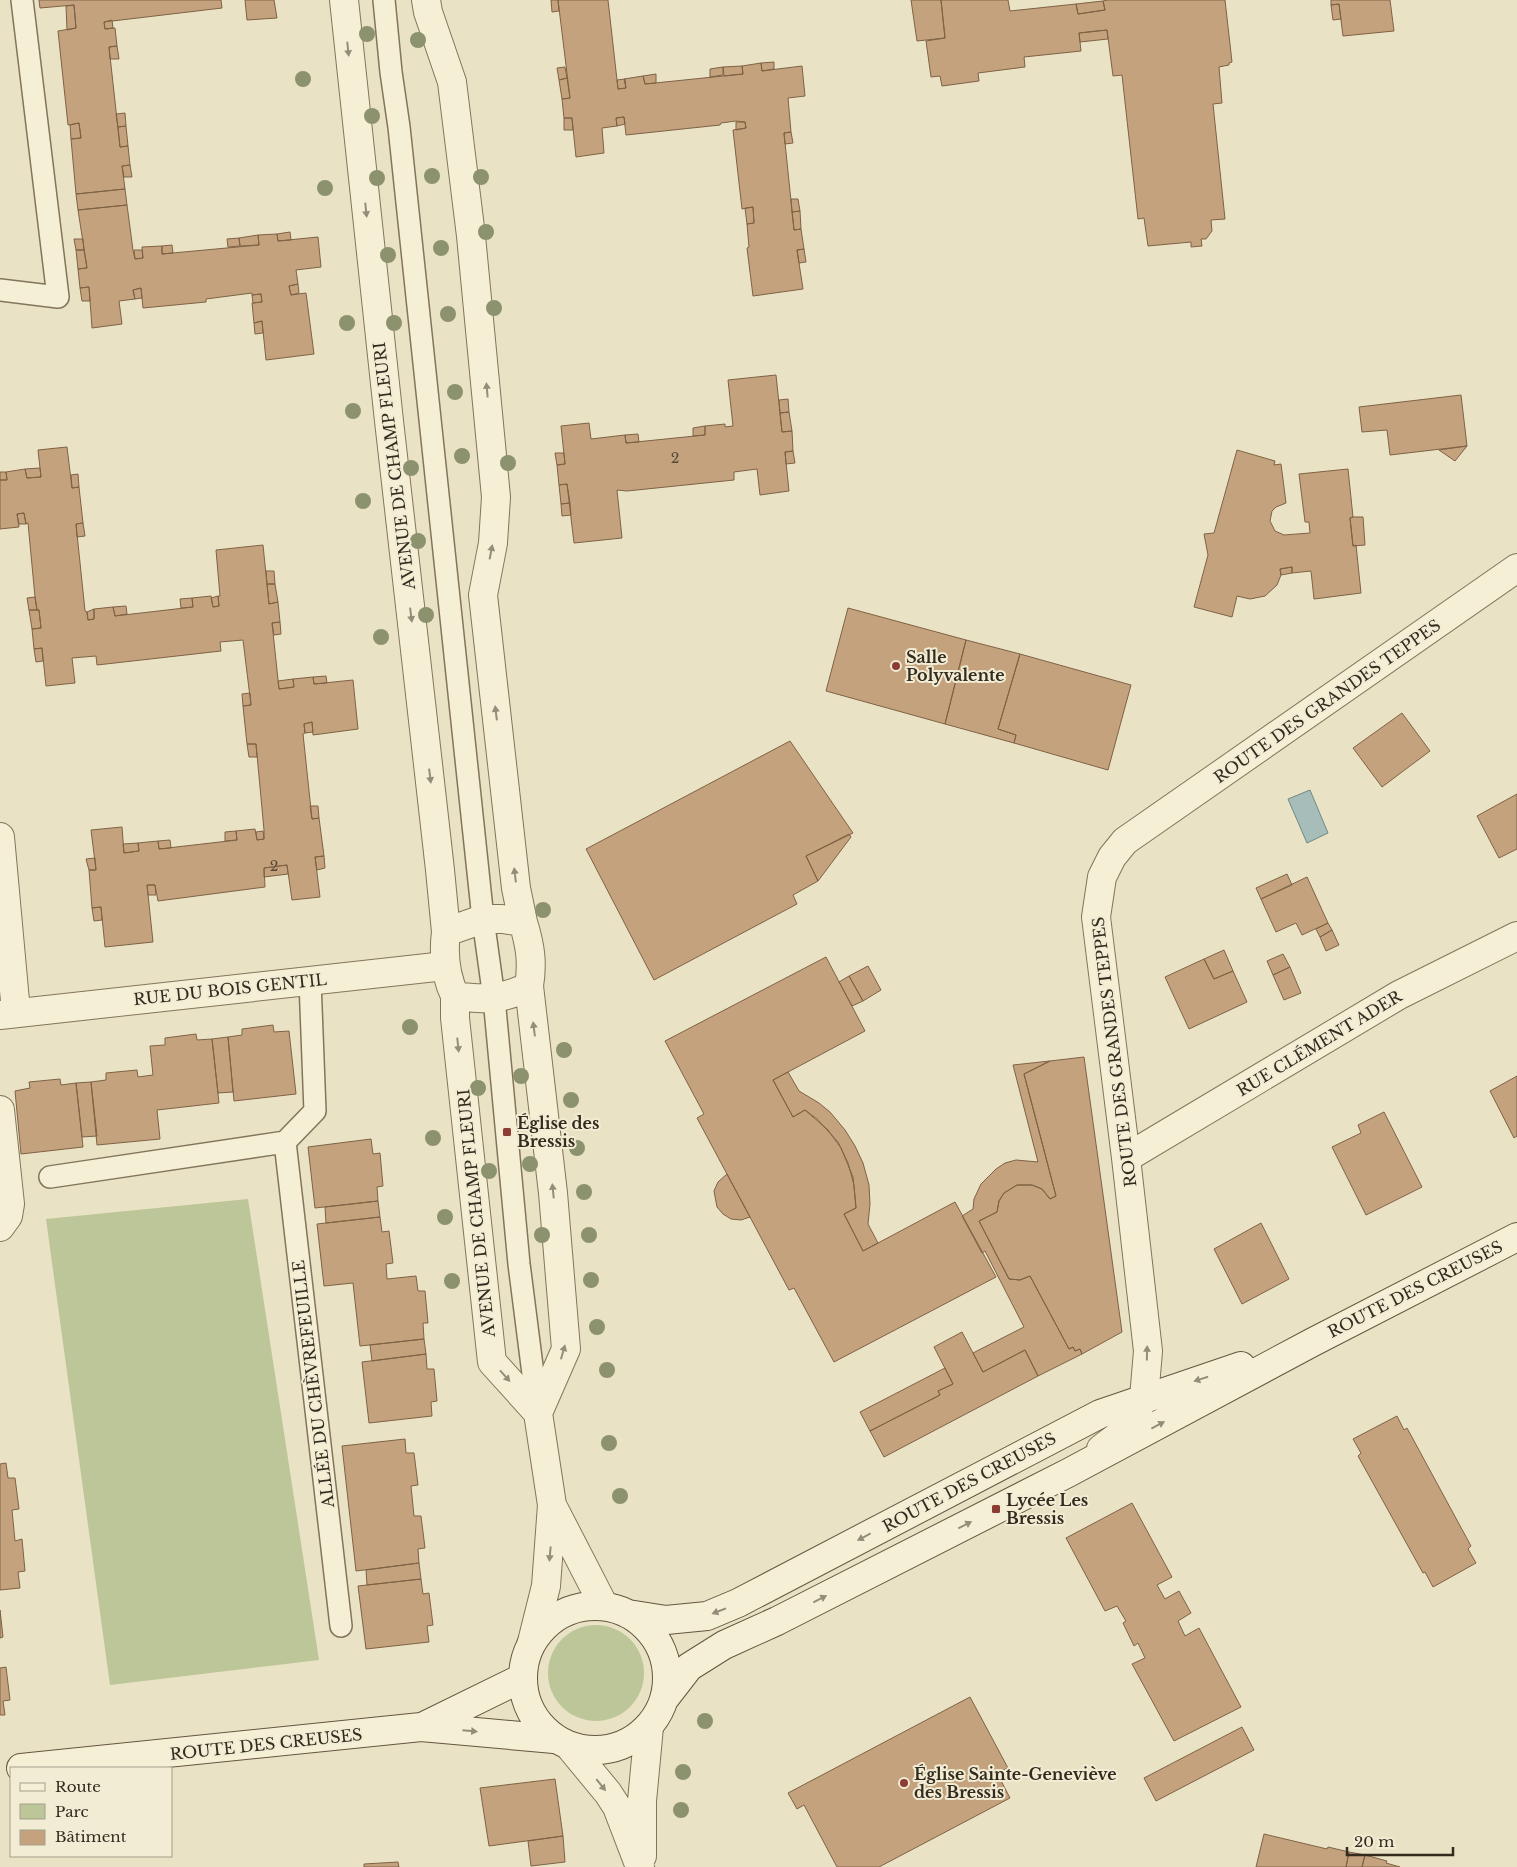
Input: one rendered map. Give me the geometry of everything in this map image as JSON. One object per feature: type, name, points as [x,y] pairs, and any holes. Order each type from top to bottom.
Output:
[{"type":"street","name":"AVENUE DE CHAMP FLEURI","points":[[344,0],[388,421],[446,932],[444,948],[445,966],[448,982],[455,996],[456,1028],[492,1362],[538,1413]]},
{"type":"street","points":[[426,0],[428,12],[452,82],[472,236],[496,497],[493,543],[483,595],[516,888],[529,940],[532,967],[529,986],[553,1193],[566,1349],[538,1413],[552,1505],[546,1586],[532,1642],[524,1659],[522,1678],[524,1696],[530,1712],[541,1727],[562,1743],[617,1807],[641,1867]]},
{"type":"street","name":"ROUTE DES GRANDES TEPPES","points":[[1068,1473],[1126,1430],[1144,1398],[1148,1351],[1096,917],[1102,877],[1112,857],[1125,841],[1517,568]]},
{"type":"street","name":"RUE DU BOIS GENTIL","points":[[0,836],[8,1013],[445,966]]},
{"type":"street","points":[[446,932],[483,919],[523,922]]},
{"type":"street","name":"RUE CLÉMENT ADER","points":[[1126,1158],[1399,995],[1517,936]]},
{"type":"street","points":[[455,996],[474,999],[494,998],[512,994],[529,986]]},
{"type":"street","points":[[0,1110],[10,1204],[8,1216],[0,1228]]},
{"type":"street","name":"ROUTE DES CREUSES","points":[[665,1698],[689,1667],[724,1645],[777,1621],[1068,1473],[1313,1342],[1517,1237]]},
{"type":"street","name":"ROUTE DES CREUSES","points":[[616,1610],[666,1620],[707,1616],[738,1604],[1100,1414],[1313,1342]]},
{"type":"street","points":[[552,1505],[616,1610]]},
{"type":"street","points":[[532,1642],[545,1625],[562,1613],[583,1606],[616,1610],[648,1629],[662,1650],[666,1665],[667,1682],[665,1698],[658,1714],[649,1727],[636,1738],[604,1751],[587,1751],[562,1743]]},
{"type":"street","name":"ROUTE DES CREUSES","points":[[421,1727],[522,1678]]},
{"type":"street","name":"ROUTE DES CREUSES","points":[[31,1767],[421,1727],[562,1743]]},
{"type":"street","points":[[641,1867],[642,1801],[649,1727]]},
{"type":"lane","points":[[0,290],[58,297],[22,0]]},
{"type":"lane","points":[[384,0],[483,919],[494,998],[519,1264],[538,1413]]},
{"type":"lane","points":[[50,1177],[285,1142],[316,1111],[310,981]]},
{"type":"lane","name":"ALLÉE DU CHÈVREFEUILLE","points":[[285,1142],[341,1626]]},
{"type":"green space","points":[[248,1199],[319,1660],[110,1685],[46,1219]]},
{"type":"green space","points":[[596,1625],[614,1628],[630,1639],[641,1655],[644,1673],[641,1691],[630,1707],[614,1718],[596,1721],[578,1718],[562,1707],[551,1691],[548,1673],[551,1655],[562,1639],[578,1628]]},
{"type":"water","points":[[1310,790],[1328,833],[1307,843],[1288,799]]},
{"type":"building","points":[[39,0],[221,0],[222,8],[104,22],[105,29],[115,28],[117,46],[109,47],[120,147],[128,146],[130,165],[122,166],[125,189],[76,194],[71,139],[81,138],[79,123],[68,125],[58,31],[76,28],[74,5],[40,8]]},
{"type":"building","points":[[245,0],[274,0],[277,18],[247,20]]},
{"type":"building","points":[[551,0],[558,0],[559,11],[552,12]]},
{"type":"building","points":[[558,0],[608,0],[618,89],[626,88],[624,79],[643,76],[645,84],[743,74],[742,66],[761,63],[762,71],[802,66],[805,96],[788,98],[791,132],[784,133],[794,230],[801,229],[804,249],[797,250],[803,289],[753,296],[747,248],[749,247],[747,224],[754,223],[753,207],[742,209],[733,130],[746,128],[745,122],[736,121],[721,123],[720,125],[626,135],[624,117],[616,118],[617,126],[602,128],[604,153],[576,157],[572,118],[564,118],[562,99],[570,98]]},
{"type":"building","points":[[911,0],[941,0],[945,38],[917,41]]},
{"type":"building","points":[[941,0],[1008,0],[1010,11],[1076,4],[1078,14],[1105,10],[1103,1],[1108,0],[1225,0],[1232,62],[1229,65],[1219,67],[1222,103],[1213,104],[1225,219],[1211,220],[1212,231],[1206,239],[1201,239],[1202,246],[1191,247],[1191,242],[1148,246],[1144,218],[1138,219],[1122,75],[1113,76],[1107,30],[1079,33],[1081,51],[1024,57],[1025,67],[978,73],[979,81],[942,86],[940,76],[931,77],[926,41],[945,38]]},
{"type":"building","points":[[1331,0],[1390,0],[1394,31],[1343,36],[1339,4],[1331,5]]},
{"type":"building","points":[[1103,1],[1105,10],[1078,14],[1076,4]]},
{"type":"building","points":[[1339,4],[1341,19],[1333,20],[1331,5]]},
{"type":"building","points":[[74,5],[76,28],[67,30],[66,6]]},
{"type":"building","points":[[112,20],[113,28],[105,29],[104,22]]},
{"type":"building","points":[[1107,30],[1108,39],[1080,42],[1079,33]]},
{"type":"building","points":[[117,46],[119,59],[110,59],[109,47]]},
{"type":"building","points":[[774,62],[774,69],[762,71],[761,63]]},
{"type":"building","points":[[742,66],[743,74],[724,76],[723,67]]},
{"type":"building","points":[[565,67],[567,78],[559,80],[557,68]]},
{"type":"building","points":[[723,67],[723,75],[710,77],[710,69]]},
{"type":"building","points":[[656,74],[656,83],[645,84],[643,76]]},
{"type":"building","points":[[567,78],[570,98],[562,99],[559,80]]},
{"type":"building","points":[[625,79],[626,88],[618,89],[617,80]]},
{"type":"building","points":[[125,113],[126,126],[118,127],[116,114]]},
{"type":"building","points":[[624,117],[625,124],[617,126],[616,118]]},
{"type":"building","points":[[564,118],[572,118],[573,130],[564,130]]},
{"type":"building","points":[[736,122],[745,122],[746,128],[736,130]]},
{"type":"building","points":[[79,123],[81,138],[71,139],[70,125]]},
{"type":"building","points":[[126,126],[128,146],[120,147],[118,127]]},
{"type":"building","points":[[791,132],[793,143],[785,144],[784,133]]},
{"type":"building","points":[[130,165],[132,177],[124,177],[122,166]]},
{"type":"building","points":[[125,189],[127,205],[78,210],[76,194]]},
{"type":"building","points":[[791,199],[798,199],[800,211],[792,212]]},
{"type":"building","points":[[127,205],[135,259],[143,258],[142,247],[162,246],[162,254],[259,245],[258,235],[277,234],[278,241],[318,237],[321,267],[296,270],[298,284],[289,286],[291,295],[306,293],[314,354],[266,360],[262,321],[254,323],[252,303],[262,302],[261,294],[252,295],[252,293],[206,299],[206,302],[143,308],[141,288],[133,290],[135,299],[119,301],[122,324],[92,328],[89,287],[80,288],[78,269],[87,268],[78,210]]},
{"type":"building","points":[[753,207],[754,223],[747,224],[745,208]]},
{"type":"building","points":[[800,211],[801,229],[794,230],[792,212]]},
{"type":"building","points":[[290,232],[291,240],[278,241],[277,234]]},
{"type":"building","points":[[258,235],[259,245],[240,246],[239,238]]},
{"type":"building","points":[[239,238],[240,246],[228,247],[227,239]]},
{"type":"building","points":[[74,239],[83,239],[84,250],[76,250]]},
{"type":"building","points":[[172,245],[173,253],[162,254],[162,246]]},
{"type":"building","points":[[804,249],[806,262],[799,263],[797,250]]},
{"type":"building","points":[[76,250],[84,250],[87,268],[78,269]]},
{"type":"building","points":[[134,250],[142,250],[143,258],[135,259]]},
{"type":"building","points":[[298,284],[299,293],[291,295],[289,286]]},
{"type":"building","points":[[89,287],[90,301],[82,301],[80,288]]},
{"type":"building","points":[[141,288],[142,298],[135,299],[133,290]]},
{"type":"building","points":[[261,294],[262,302],[253,303],[252,295]]},
{"type":"building","points":[[262,321],[263,333],[255,334],[254,323]]},
{"type":"building","points":[[776,375],[782,432],[792,431],[793,451],[785,452],[789,491],[760,495],[757,469],[734,472],[734,480],[627,491],[617,490],[622,538],[574,543],[567,484],[559,485],[557,465],[565,464],[561,426],[589,423],[591,439],[625,435],[626,443],[705,435],[705,426],[725,424],[725,427],[733,426],[728,380]]},
{"type":"building","points":[[1461,395],[1467,446],[1390,455],[1387,430],[1362,432],[1359,407]]},
{"type":"building","points":[[788,399],[789,412],[780,413],[779,400]]},
{"type":"building","points":[[789,412],[792,431],[782,432],[780,413]]},
{"type":"building","points":[[705,426],[705,435],[693,436],[693,428]]},
{"type":"building","points":[[638,434],[639,442],[626,443],[625,435]]},
{"type":"building","points":[[1467,446],[1455,461],[1439,450]]},
{"type":"building","points":[[67,447],[72,488],[79,487],[83,523],[76,524],[85,611],[87,612],[88,620],[94,619],[94,609],[113,607],[115,616],[193,607],[192,598],[211,596],[213,607],[219,606],[218,596],[220,596],[216,550],[263,545],[269,604],[278,602],[280,622],[272,623],[279,689],[294,687],[293,679],[313,677],[314,684],[353,680],[358,729],[313,735],[312,722],[304,724],[305,733],[303,734],[312,819],[319,818],[324,856],[315,857],[320,897],[292,900],[287,865],[264,868],[265,887],[158,901],[155,885],[147,885],[153,942],[105,947],[101,907],[92,908],[89,870],[96,870],[91,830],[122,827],[124,853],[139,851],[138,843],[158,841],[159,849],[237,840],[236,831],[255,829],[257,840],[264,839],[264,830],[256,744],[247,744],[243,706],[251,705],[243,640],[220,642],[221,651],[97,665],[96,656],[72,658],[75,683],[46,686],[42,648],[34,649],[32,629],[41,628],[35,597],[28,523],[26,524],[24,513],[17,514],[19,527],[0,529],[0,480],[7,480],[6,472],[25,469],[27,478],[41,477],[38,450]]},
{"type":"building","points":[[1237,450],[1275,461],[1274,465],[1281,464],[1286,503],[1272,511],[1270,521],[1275,531],[1284,535],[1310,533],[1309,522],[1305,522],[1299,474],[1348,469],[1353,517],[1350,518],[1353,546],[1356,545],[1361,593],[1314,599],[1311,571],[1292,573],[1292,567],[1280,569],[1281,575],[1277,585],[1265,596],[1250,599],[1237,596],[1232,617],[1194,607],[1208,555],[1204,534],[1214,533]]},
{"type":"building","points":[[793,451],[795,463],[786,464],[785,452]]},
{"type":"building","points":[[555,453],[564,453],[565,464],[557,465]]},
{"type":"building","points":[[40,468],[41,477],[27,478],[25,469]]},
{"type":"building","points":[[0,472],[6,472],[7,480],[0,480]]},
{"type":"building","points":[[78,474],[79,487],[72,488],[71,475]]},
{"type":"building","points":[[567,484],[570,503],[561,504],[559,485]]},
{"type":"building","points":[[570,503],[571,515],[562,516],[561,504]]},
{"type":"building","points":[[24,513],[26,524],[19,524],[17,514]]},
{"type":"building","points":[[1363,517],[1365,545],[1353,546],[1350,518]]},
{"type":"building","points":[[83,523],[85,536],[77,537],[76,524]]},
{"type":"building","points":[[1292,567],[1292,573],[1281,575],[1280,569]]},
{"type":"building","points":[[266,571],[274,571],[275,584],[267,584]]},
{"type":"building","points":[[267,584],[275,584],[278,602],[269,604]]},
{"type":"building","points":[[218,596],[219,606],[213,607],[211,598]]},
{"type":"building","points":[[35,597],[37,610],[29,610],[27,598]]},
{"type":"building","points":[[192,598],[193,607],[181,608],[180,599]]},
{"type":"building","points":[[126,606],[127,614],[115,616],[113,607]]},
{"type":"building","name":"Salle Polyvalente","points":[[848,608],[966,640],[945,724],[826,691]]},
{"type":"building","points":[[94,609],[94,619],[88,620],[87,612]]},
{"type":"building","points":[[29,610],[39,610],[41,628],[32,629]]},
{"type":"building","points":[[280,622],[281,634],[274,635],[272,623]]},
{"type":"building","points":[[966,640],[1020,654],[998,729],[1016,735],[1014,743],[945,724]]},
{"type":"building","points":[[42,648],[43,661],[36,662],[34,649]]},
{"type":"building","points":[[1020,654],[1131,685],[1108,770],[1014,743],[1016,735],[998,729]]},
{"type":"building","points":[[326,676],[327,683],[314,684],[313,677]]},
{"type":"building","points":[[293,679],[294,687],[279,689],[278,681]]},
{"type":"building","points":[[250,693],[251,705],[243,706],[242,694]]},
{"type":"building","points":[[1402,713],[1430,751],[1382,787],[1353,748]]},
{"type":"building","points":[[312,722],[313,732],[305,733],[304,724]]},
{"type":"building","points":[[790,741],[853,833],[806,856],[818,881],[793,895],[797,904],[654,980],[586,849]]},
{"type":"building","points":[[247,744],[256,744],[257,757],[249,757]]},
{"type":"building","points":[[1517,794],[1517,849],[1499,858],[1477,816]]},
{"type":"building","points":[[310,806],[318,806],[319,818],[312,819]]},
{"type":"building","points":[[236,831],[237,840],[225,841],[225,832]]},
{"type":"building","points":[[263,831],[264,839],[257,840],[256,832]]},
{"type":"building","points":[[849,834],[851,837],[818,881],[806,856]]},
{"type":"building","points":[[170,840],[171,848],[159,849],[158,841]]},
{"type":"building","points":[[138,843],[139,851],[124,853],[123,844]]},
{"type":"building","points":[[324,856],[325,868],[317,870],[315,857]]},
{"type":"building","points":[[95,858],[96,870],[89,870],[86,859]]},
{"type":"building","points":[[287,865],[288,874],[264,877],[264,868]]},
{"type":"building","points":[[1287,874],[1292,885],[1261,899],[1256,888]]},
{"type":"building","points":[[1307,877],[1328,923],[1302,935],[1296,923],[1276,932],[1261,899]]},
{"type":"building","points":[[147,885],[155,885],[156,895],[148,895]]},
{"type":"building","points":[[101,907],[102,920],[94,921],[92,908]]},
{"type":"building","points":[[1328,923],[1332,930],[1320,937],[1316,929]]},
{"type":"building","points":[[1332,930],[1339,945],[1326,951],[1320,937]]},
{"type":"building","points":[[1224,950],[1233,971],[1214,979],[1204,959]]},
{"type":"building","points":[[1283,954],[1290,967],[1273,975],[1267,961]]},
{"type":"building","points":[[826,957],[865,1031],[773,1080],[793,1117],[805,1110],[828,1130],[841,1148],[853,1177],[856,1208],[844,1214],[863,1251],[955,1202],[996,1277],[834,1362],[794,1288],[789,1290],[697,1118],[704,1114],[665,1041]]},
{"type":"building","points":[[1204,959],[1214,979],[1233,971],[1247,1002],[1189,1029],[1165,977]]},
{"type":"building","points":[[868,966],[881,990],[863,1001],[849,976]]},
{"type":"building","points":[[1290,967],[1301,993],[1284,1000],[1273,975]]},
{"type":"building","points":[[849,976],[863,1001],[852,1006],[839,982]]},
{"type":"building","points":[[273,1025],[274,1032],[289,1031],[296,1094],[234,1101],[228,1037],[242,1035],[242,1029]]},
{"type":"building","points":[[196,1034],[197,1040],[212,1039],[219,1103],[157,1110],[160,1139],[97,1145],[91,1082],[106,1080],[106,1073],[137,1070],[138,1077],[153,1075],[150,1046],[165,1045],[165,1038]]},
{"type":"building","points":[[228,1037],[233,1092],[218,1093],[212,1039]]},
{"type":"building","points":[[1084,1057],[1122,1332],[1082,1354],[1080,1349],[1075,1351],[1073,1347],[1069,1349],[1030,1276],[1020,1280],[1009,1279],[979,1221],[997,1212],[999,1201],[1004,1193],[1017,1185],[1032,1185],[1042,1189],[1050,1199],[1056,1196],[1024,1074],[1050,1061]]},
{"type":"building","points":[[1050,1061],[1024,1074],[1056,1196],[1050,1199],[1042,1189],[1032,1185],[1017,1185],[1004,1193],[999,1201],[997,1212],[979,1221],[1009,1279],[1020,1280],[1030,1276],[1069,1349],[1073,1347],[1075,1351],[1080,1349],[1082,1354],[1038,1376],[1025,1350],[983,1372],[973,1353],[1024,1327],[985,1251],[982,1253],[962,1216],[973,1209],[974,1199],[981,1184],[996,1169],[1005,1163],[1016,1160],[1038,1162],[1013,1065]]},
{"type":"building","points":[[788,1072],[799,1091],[830,1112],[845,1130],[863,1163],[869,1185],[868,1224],[878,1243],[863,1251],[844,1214],[856,1208],[854,1185],[848,1163],[838,1142],[817,1119],[805,1110],[793,1117],[773,1080]]},
{"type":"building","points":[[1517,1076],[1517,1136],[1514,1138],[1490,1091]]},
{"type":"building","points":[[60,1079],[61,1085],[76,1083],[83,1147],[21,1154],[15,1091],[30,1088],[29,1082]]},
{"type":"building","points":[[91,1082],[97,1136],[82,1137],[76,1083]]},
{"type":"building","points":[[1384,1112],[1422,1187],[1366,1215],[1332,1147],[1361,1133],[1358,1125]]},
{"type":"building","points":[[371,1139],[373,1154],[380,1153],[383,1186],[377,1187],[378,1201],[315,1208],[308,1147]]},
{"type":"building","points":[[727,1174],[750,1217],[741,1220],[731,1219],[717,1207],[714,1191],[718,1182]]},
{"type":"building","points":[[378,1201],[380,1217],[326,1223],[325,1207]]},
{"type":"building","points":[[380,1217],[382,1232],[389,1231],[393,1263],[386,1264],[387,1279],[416,1276],[418,1291],[425,1291],[428,1323],[423,1323],[424,1339],[360,1346],[353,1283],[324,1286],[317,1224]]},
{"type":"building","points":[[1261,1223],[1289,1279],[1242,1304],[1214,1249]]},
{"type":"building","points":[[962,1332],[983,1372],[1025,1350],[1038,1376],[884,1457],[870,1431],[940,1395],[938,1391],[953,1384],[934,1347]]},
{"type":"building","points":[[424,1339],[426,1354],[372,1361],[370,1345]]},
{"type":"building","points":[[426,1354],[427,1369],[434,1369],[437,1401],[431,1402],[432,1416],[369,1423],[362,1362]]},
{"type":"building","points":[[945,1368],[953,1384],[938,1391],[940,1395],[870,1431],[860,1412]]},
{"type":"building","points":[[1397,1416],[1404,1430],[1407,1428],[1471,1546],[1468,1549],[1476,1563],[1433,1587],[1425,1572],[1423,1573],[1358,1456],[1361,1453],[1353,1439]]},
{"type":"building","points":[[405,1439],[406,1453],[414,1453],[418,1485],[411,1486],[414,1516],[421,1516],[425,1548],[418,1549],[419,1563],[356,1571],[342,1446]]},
{"type":"building","points":[[6,1463],[8,1478],[15,1478],[19,1509],[12,1510],[15,1541],[22,1539],[25,1571],[18,1572],[20,1588],[0,1590],[0,1464]]},
{"type":"building","points":[[1132,1503],[1172,1577],[1157,1585],[1165,1599],[1179,1591],[1191,1613],[1178,1621],[1185,1636],[1199,1628],[1241,1707],[1174,1741],[1132,1664],[1145,1658],[1138,1643],[1134,1646],[1123,1623],[1126,1621],[1117,1606],[1105,1611],[1066,1538]]},
{"type":"building","points":[[419,1563],[421,1579],[367,1585],[366,1570]]},
{"type":"building","points":[[421,1579],[423,1594],[429,1593],[433,1625],[427,1626],[429,1642],[366,1649],[358,1586]]},
{"type":"building","points":[[0,1610],[3,1637],[0,1638]]},
{"type":"building","points":[[6,1667],[10,1700],[3,1701],[5,1715],[0,1715],[0,1668]]},
{"type":"building","name":"Église Sainte-Geneviève des Bressis","points":[[970,1697],[1008,1768],[997,1773],[1010,1798],[879,1867],[837,1867],[804,1805],[797,1809],[788,1793]]},
{"type":"building","points":[[1242,1727],[1254,1750],[1156,1801],[1144,1778]]},
{"type":"building","points":[[555,1779],[563,1836],[489,1846],[480,1788]]},
{"type":"building","points":[[1264,1834],[1327,1849],[1328,1847],[1349,1852],[1346,1867],[1256,1867]]},
{"type":"building","points":[[563,1836],[565,1862],[531,1866],[528,1841]]},
{"type":"building","points":[[1349,1852],[1365,1855],[1362,1867],[1346,1867]]},
{"type":"building","points":[[1365,1855],[1387,1861],[1386,1863],[1400,1867],[1362,1867]]},
{"type":"building","points":[[398,1862],[399,1867],[364,1867],[364,1864]]},
{"type":"place","name":"Salle Polyvalente","points":[[896,666]]},
{"type":"place","name":"Église des Bressis","points":[[507,1132]]},
{"type":"place","name":"Lycée Les Bressis","points":[[996,1509]]},
{"type":"place","name":"Église Sainte-Geneviève des Bressis","points":[[904,1783]]}]
